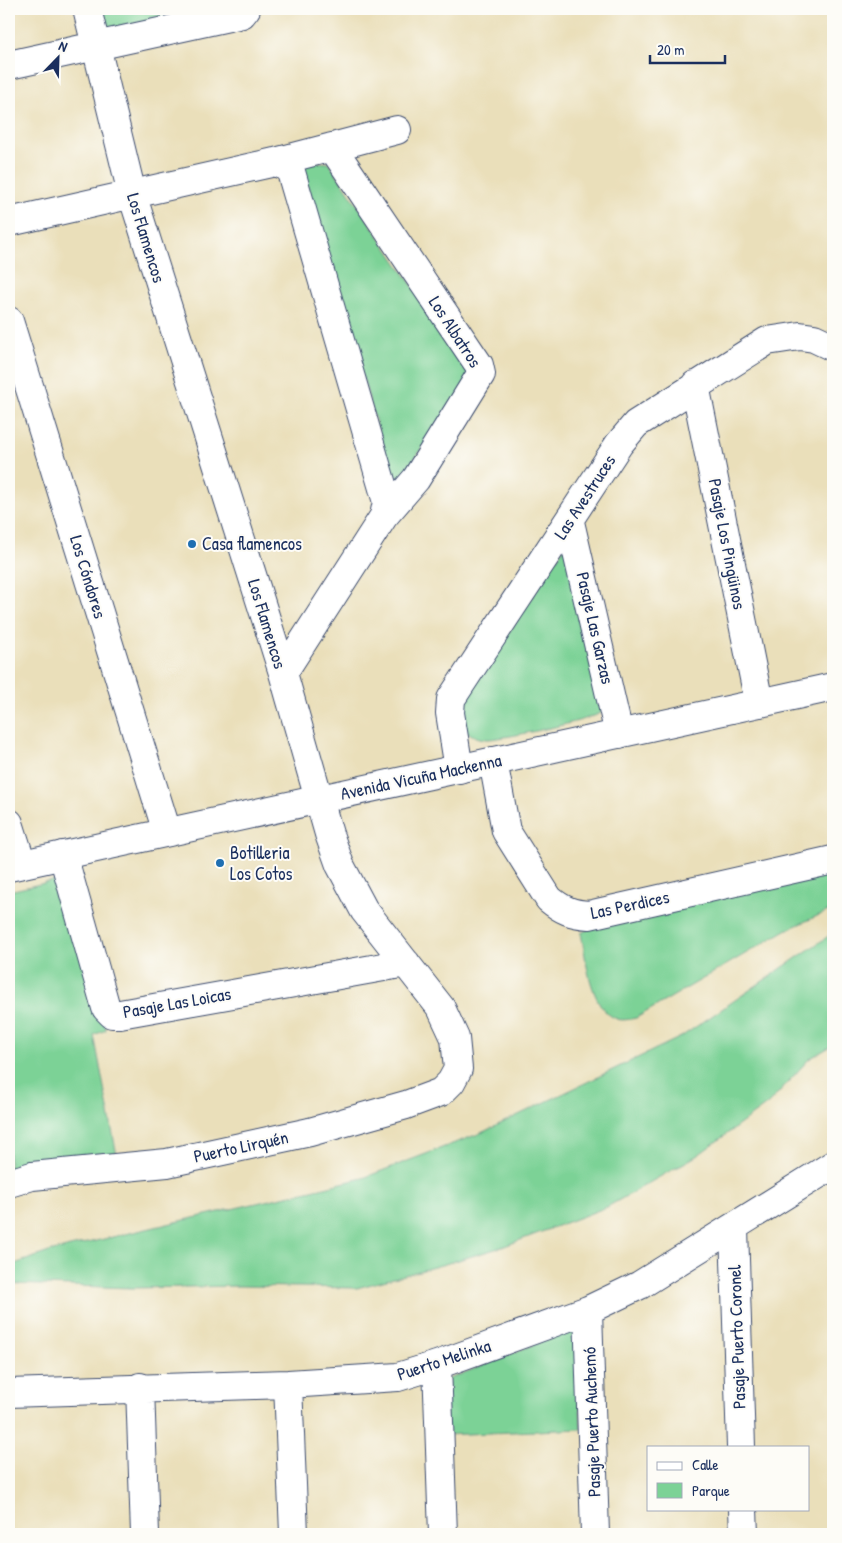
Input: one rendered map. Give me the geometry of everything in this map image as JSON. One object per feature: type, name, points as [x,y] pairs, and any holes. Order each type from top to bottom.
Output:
[{"type":"street","name":"Los Flamencos","points":[[87,9],[132,194],[283,674],[329,834],[351,887],[369,916],[441,1008],[449,1022],[455,1038],[458,1069]]},
{"type":"street","points":[[9,65],[242,14],[246,9]]},
{"type":"street","points":[[9,222],[275,162],[397,130]]},
{"type":"street","name":"Los Albatros","points":[[283,674],[384,516],[416,479],[481,374],[478,365],[332,147]]},
{"type":"street","points":[[275,162],[285,166],[291,172],[387,502],[384,516]]},
{"type":"street","name":"Los Cóndores","points":[[9,321],[167,832]]},
{"type":"street","name":"Las Avestruces","points":[[459,769],[450,713],[451,699],[628,432],[695,385],[767,341],[800,336],[814,338],[833,348]]},
{"type":"street","name":"Pasaje Los Pingüinos","points":[[695,385],[759,703]]},
{"type":"street","name":"Pasaje Las Garzas","points":[[570,522],[619,734]]},
{"type":"street","name":"Avenida Vicuña Mackenna","points":[[15,866],[833,687]]},
{"type":"street","name":"Las Perdices","points":[[493,761],[506,831],[549,899],[559,908],[574,914],[589,915],[833,860]]},
{"type":"street","points":[[9,823],[15,866]]},
{"type":"street","name":"Pasaje Las Loicas","points":[[63,855],[106,1008],[112,1014],[406,963]]},
{"type":"street","name":"Puerto Lirquén","points":[[9,1183],[32,1176],[167,1163],[310,1132],[406,1105],[441,1092],[451,1082],[458,1069]]},
{"type":"street","name":"Puerto Melinka","points":[[9,1392],[288,1384],[398,1377],[437,1365],[588,1310],[640,1285],[833,1165]]},
{"type":"street","name":"Pasaje Puerto Coronel","points":[[734,1228],[741,1446]]},
{"type":"street","name":"Pasaje Puerto Auchemó","points":[[588,1310],[595,1534]]},
{"type":"street","points":[[437,1365],[443,1534]]},
{"type":"street","points":[[288,1384],[294,1534]]},
{"type":"street","points":[[140,1387],[145,1534]]},
{"type":"street","points":[[743,1510],[744,1534]]},
{"type":"green space","points":[[96,9],[215,9],[105,30]]},
{"type":"green space","points":[[305,161],[329,163],[469,369],[467,388],[397,482],[392,478],[303,171]]},
{"type":"green space","points":[[565,546],[602,712],[583,720],[529,733],[488,739],[475,736],[463,729],[462,705]]},
{"type":"green space","points":[[833,869],[833,909],[786,930],[636,1018],[617,1019],[608,1014],[601,1005],[595,994],[587,969],[581,933],[604,921]]},
{"type":"green space","points":[[67,878],[106,1030],[94,1035],[118,1161],[9,1176],[9,891]]},
{"type":"green space","points":[[833,933],[833,1045],[809,1059],[768,1104],[698,1155],[607,1207],[502,1247],[357,1288],[240,1286],[132,1288],[12,1284],[9,1279],[9,1266],[49,1252],[363,1178],[481,1133],[681,1037]]},
{"type":"green space","points":[[577,1327],[581,1429],[444,1435],[449,1379]]},
{"type":"place","name":"Casa flamencos","points":[[192,544]]},
{"type":"place","name":"Botilleria Los Cotos","points":[[220,863]]}]
